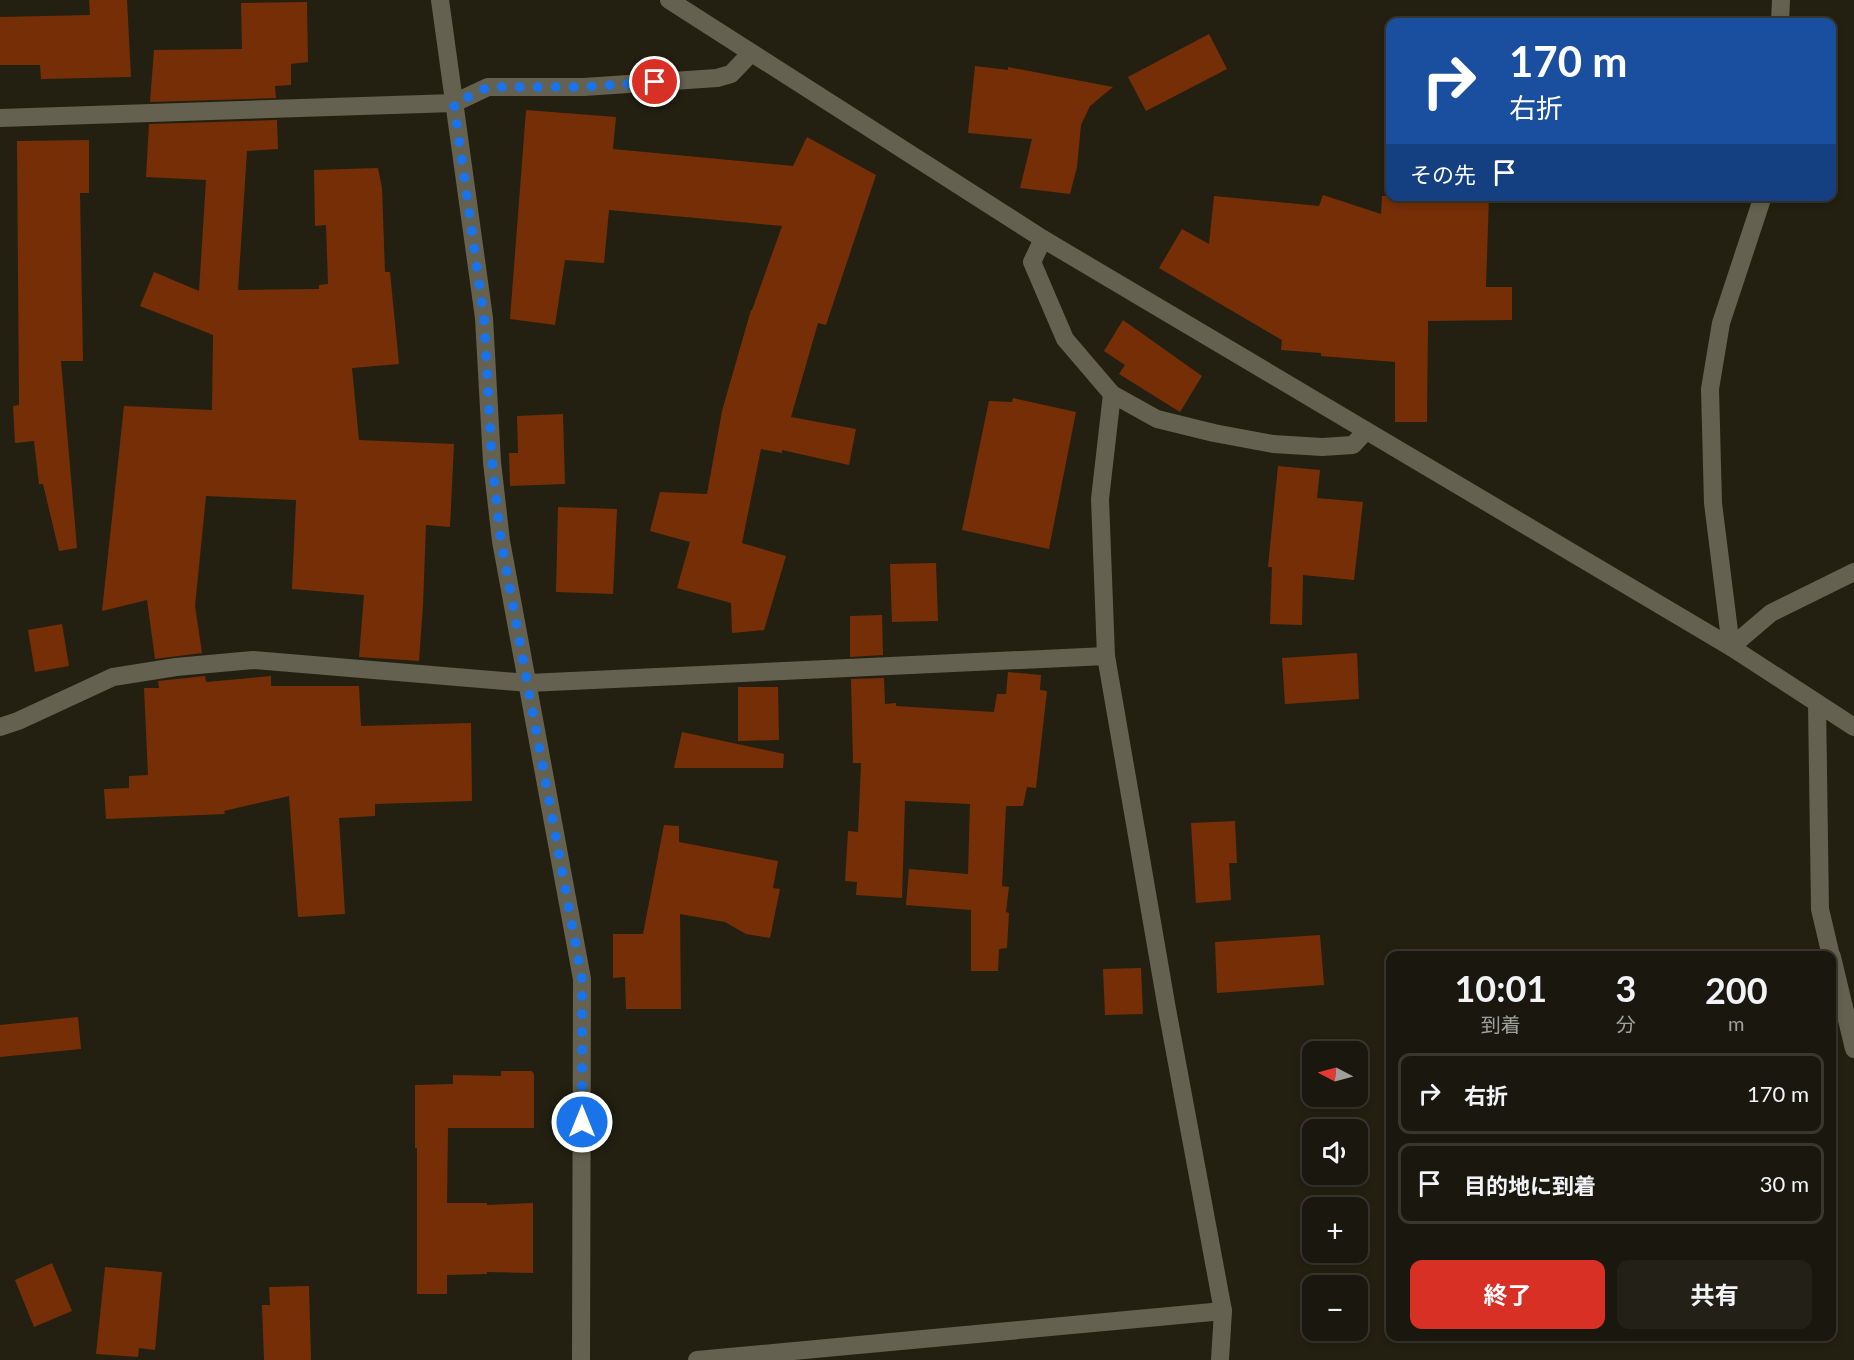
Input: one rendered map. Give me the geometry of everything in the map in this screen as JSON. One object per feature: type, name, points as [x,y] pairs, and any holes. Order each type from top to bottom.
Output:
[{"type":"street","points":[[441,0],[484,318],[492,462],[501,541],[582,979],[581,1360]]},
{"type":"street","points":[[669,0],[1043,239],[1731,647],[1854,727]]},
{"type":"street","points":[[1780,18],[1781,0]]},
{"type":"street","points":[[0,118],[454,104],[488,87],[584,87],[717,78],[731,74],[751,53]]},
{"type":"street","points":[[1731,647],[1713,503],[1710,389],[1721,322],[1761,201]]},
{"type":"street","points":[[1043,239],[1032,262],[1065,339],[1112,394],[1157,419],[1273,444],[1322,447],[1353,445],[1366,431]]},
{"type":"street","points":[[1112,394],[1100,499],[1106,656],[1167,1010],[1223,1311],[1220,1360]]},
{"type":"street","points":[[1731,647],[1771,613],[1854,572]]},
{"type":"street","points":[[0,727],[18,722],[113,677],[253,660],[528,683],[1106,656]]},
{"type":"street","points":[[1817,703],[1820,909],[1830,951]]},
{"type":"street","points":[[1836,976],[1854,1049]]},
{"type":"street","points":[[697,1360],[1223,1311]]},
{"type":"building","points":[[89,0],[127,0],[131,77],[41,79],[40,65],[0,65],[0,17],[90,15]]},
{"type":"building","points":[[307,2],[308,62],[291,64],[291,85],[275,86],[276,98],[150,102],[154,50],[242,49],[241,3]]},
{"type":"building","points":[[1209,34],[1227,69],[1146,111],[1128,77]]},
{"type":"building","points":[[975,66],[1008,70],[1008,67],[1113,87],[1090,106],[1081,125],[1077,167],[1070,194],[1020,188],[1032,139],[968,133]]},
{"type":"building","points":[[526,110],[616,117],[613,149],[793,166],[807,137],[876,175],[826,325],[818,323],[791,417],[856,429],[849,465],[782,450],[782,453],[761,449],[742,543],[786,556],[764,630],[732,633],[731,603],[677,588],[690,542],[650,531],[660,492],[707,494],[722,411],[751,310],[782,226],[609,210],[604,263],[565,260],[555,325],[510,319]]},
{"type":"building","points":[[277,120],[278,149],[247,151],[238,290],[319,289],[319,285],[328,284],[326,225],[315,226],[314,170],[378,168],[382,188],[385,272],[390,272],[399,364],[352,368],[359,440],[454,444],[450,527],[426,525],[419,661],[359,657],[364,595],[292,589],[296,500],[206,496],[195,606],[202,653],[155,659],[147,600],[102,611],[124,406],[212,410],[213,335],[140,306],[154,272],[199,291],[206,180],[146,177],[149,124]]},
{"type":"building","points":[[89,140],[89,193],[80,193],[83,361],[61,361],[77,548],[59,551],[43,484],[39,484],[34,441],[15,443],[13,406],[19,405],[17,141]]},
{"type":"building","points":[[1323,195],[1381,214],[1382,196],[1386,196],[1386,201],[1489,201],[1486,287],[1512,287],[1512,320],[1428,321],[1427,422],[1395,422],[1395,362],[1281,350],[1282,340],[1159,268],[1182,229],[1209,244],[1214,196],[1319,206]]},
{"type":"building","points":[[1123,320],[1202,376],[1180,412],[1119,374],[1125,365],[1104,351]]},
{"type":"building","points":[[1013,398],[1076,412],[1049,549],[962,530],[989,401],[1012,402]]},
{"type":"building","points":[[563,414],[565,484],[510,486],[509,453],[518,453],[517,416]]},
{"type":"building","points":[[1278,466],[1320,470],[1317,498],[1363,502],[1354,580],[1303,575],[1302,625],[1270,624],[1272,567],[1268,567]]},
{"type":"building","points":[[558,507],[617,509],[613,594],[556,592]]},
{"type":"building","points":[[936,563],[938,621],[892,622],[890,564]]},
{"type":"building","points":[[882,615],[883,655],[850,657],[850,616]]},
{"type":"building","points":[[62,624],[69,666],[35,672],[28,630]]},
{"type":"building","points":[[1357,653],[1359,699],[1285,704],[1282,658]]},
{"type":"building","points":[[1008,672],[1041,675],[1040,690],[1047,691],[1036,788],[1027,787],[1023,806],[1006,806],[1002,886],[1009,887],[1006,912],[1009,913],[1007,948],[999,949],[998,971],[971,971],[971,910],[906,905],[909,869],[968,874],[970,804],[905,801],[902,898],[856,895],[857,882],[845,881],[848,831],[858,832],[861,763],[853,763],[851,679],[884,678],[885,704],[896,703],[896,706],[994,712],[997,694],[1006,694]]},
{"type":"building","points":[[205,676],[206,682],[271,676],[271,686],[359,686],[361,726],[471,723],[472,801],[375,804],[375,816],[339,818],[345,914],[298,917],[289,796],[224,811],[225,814],[106,819],[104,789],[129,788],[129,776],[148,775],[144,688],[159,688],[158,681]]},
{"type":"building","points":[[738,687],[778,687],[779,740],[738,741]]},
{"type":"building","points":[[682,732],[784,754],[783,768],[674,768]]},
{"type":"building","points":[[1235,821],[1237,863],[1229,863],[1231,900],[1196,903],[1191,823]]},
{"type":"building","points":[[664,825],[679,826],[679,842],[778,861],[773,888],[780,889],[770,938],[746,934],[725,922],[680,914],[681,1009],[626,1009],[625,977],[613,978],[613,934],[643,934]]},
{"type":"building","points":[[1320,935],[1324,985],[1217,993],[1215,942]]},
{"type":"building","points":[[1141,968],[1143,1014],[1105,1015],[1103,969]]},
{"type":"building","points":[[78,1017],[81,1049],[0,1057],[0,1025]]},
{"type":"building","points":[[501,1071],[532,1071],[534,1074],[534,1128],[448,1128],[447,1203],[487,1203],[487,1205],[533,1203],[533,1273],[487,1272],[487,1274],[447,1275],[447,1294],[417,1294],[415,1085],[453,1084],[453,1075],[501,1076]]},
{"type":"building","points":[[52,1263],[72,1311],[34,1327],[15,1280]]},
{"type":"building","points":[[105,1267],[162,1272],[155,1350],[139,1348],[138,1357],[96,1354]]},
{"type":"building","points":[[309,1286],[311,1360],[264,1360],[262,1305],[270,1305],[269,1287]]},
{"type":"route","points":[[582,1122],[582,979],[501,541],[492,462],[484,318],[454,104],[488,87],[584,87],[655,82]]}]
